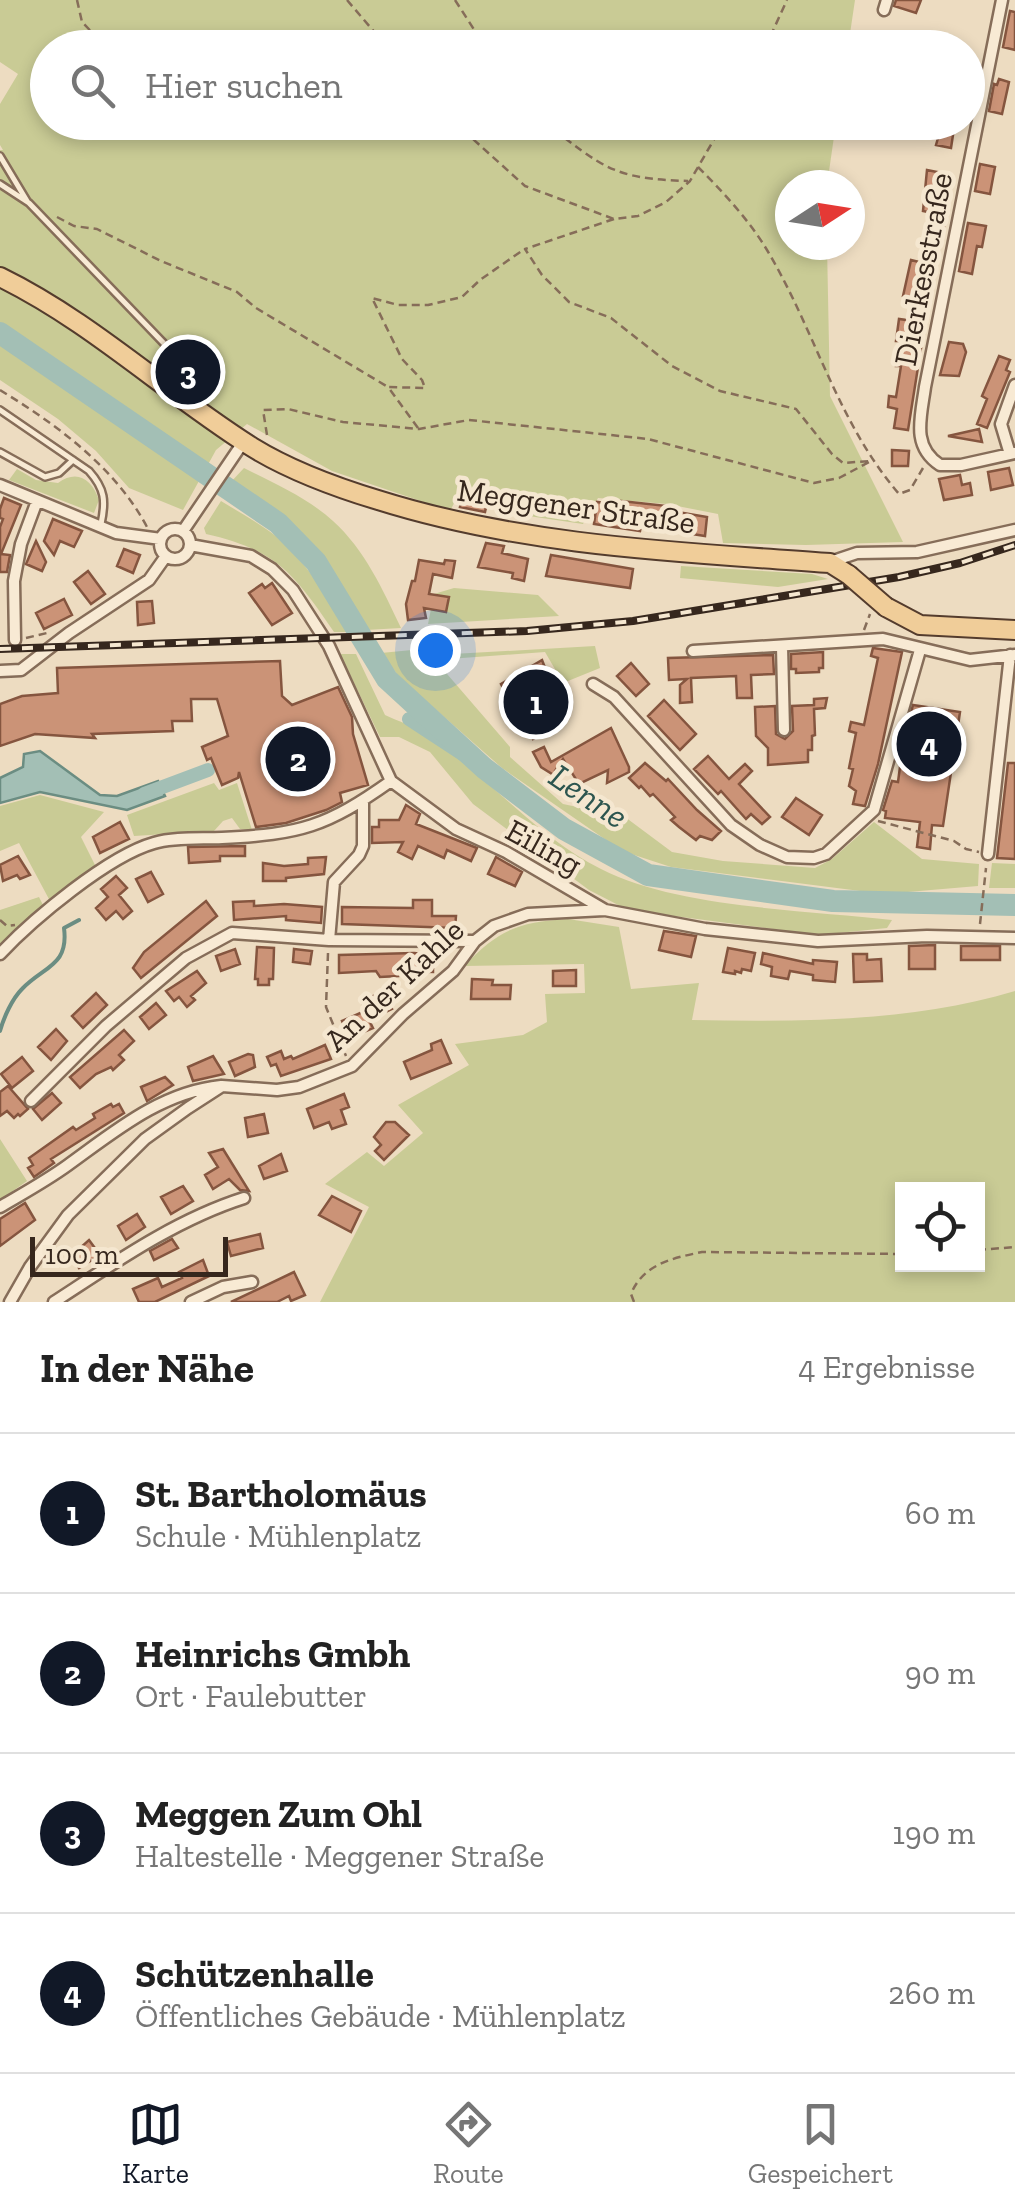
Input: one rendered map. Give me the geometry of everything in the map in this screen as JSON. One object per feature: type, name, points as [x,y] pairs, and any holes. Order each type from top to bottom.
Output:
[{"type":"main road","name":"Meggener Straße","points":[[0,277],[67,313],[252,446],[330,485],[427,516],[475,526],[622,546],[830,562]]},
{"type":"main road","points":[[830,562],[849,576],[878,609],[920,626],[1015,630]]},
{"type":"street","name":"Dierkesstraße","points":[[985,85],[1002,0]]},
{"type":"street","name":"Dierkesstraße","points":[[930,458],[922,448],[919,432],[925,387],[974,140]]},
{"type":"street","points":[[930,458],[940,466],[961,465],[1012,453],[1001,424],[1015,385]]},
{"type":"street","points":[[183,531],[230,459],[252,446]]},
{"type":"street","points":[[0,485],[116,533],[161,539]]},
{"type":"street","points":[[15,640],[14,582],[21,544],[37,501]]},
{"type":"street","points":[[170,530],[183,531],[190,546],[183,557],[166,556],[160,547],[161,539],[170,530]]},
{"type":"street","points":[[830,562],[858,554],[917,552],[1015,530]]},
{"type":"street","name":"Eiling","points":[[190,546],[251,556],[272,569],[293,590],[328,646],[391,781],[456,829],[506,852],[605,910],[705,930],[818,941],[926,936],[1015,938]]},
{"type":"street","points":[[0,671],[21,670],[149,580],[166,556]]},
{"type":"street","points":[[0,580],[14,582]]},
{"type":"street","points":[[693,651],[884,638],[970,660],[1012,655],[988,854]]},
{"type":"street","points":[[782,647],[784,730]]},
{"type":"street","points":[[593,684],[614,698],[731,825],[788,856],[814,858],[826,854],[874,810],[920,650]]},
{"type":"street","points":[[0,954],[58,902],[130,852],[158,842],[279,835],[322,824],[391,781]]},
{"type":"street","points":[[328,940],[334,882],[363,846],[363,801]]},
{"type":"street","name":"An der Kahle","points":[[0,1208],[64,1168],[122,1124],[182,1095],[222,1086],[288,1089],[323,1080],[352,1066],[453,971],[474,941],[494,926],[528,914],[605,910]]},
{"type":"street","points":[[31,1101],[106,1026],[186,958],[232,933],[328,940],[474,941]]},
{"type":"street","points":[[10,1302],[30,1266],[68,1215],[145,1139],[222,1086]]},
{"type":"street","points":[[54,1302],[216,1207],[244,1198]]},
{"type":"street","points":[[191,1302],[223,1287],[252,1282]]},
{"type":"lane","points":[[0,156],[29,203],[178,357],[180,378],[174,392]]},
{"type":"lane","points":[[0,184],[29,203]]},
{"type":"lane","points":[[0,410],[88,471],[104,493],[100,527]]},
{"type":"lane","points":[[0,452],[44,477],[60,473],[74,460]]},
{"type":"path","points":[[77,0],[82,22],[90,30]]},
{"type":"path","points":[[347,0],[373,30]]},
{"type":"path","points":[[456,0],[475,30]]},
{"type":"path","points":[[773,30],[787,0]]},
{"type":"path","points":[[474,140],[524,186],[614,218]]},
{"type":"path","points":[[568,140],[603,167],[642,180],[690,181]]},
{"type":"path","points":[[388,386],[425,388],[402,359],[372,298],[398,305],[462,298],[480,280],[525,249],[614,218],[652,211],[690,181],[714,140]]},
{"type":"path","points":[[698,167],[766,248],[797,307],[844,415],[871,461],[899,494],[910,490],[930,458]]},
{"type":"path","points":[[29,203],[74,226],[97,229],[237,292],[256,308],[388,386],[419,429]]},
{"type":"path","points":[[525,249],[569,302],[611,318],[672,366],[720,391],[796,409],[843,463],[871,461]]},
{"type":"path","points":[[252,446],[268,434],[264,410],[288,409],[343,422],[419,429],[469,420],[648,439],[814,483],[839,478],[871,461]]},
{"type":"path","points":[[863,633],[878,609]]},
{"type":"path","points":[[15,640],[43,636],[52,630],[63,637]]},
{"type":"path","points":[[869,814],[882,825],[954,841],[966,849],[988,854],[980,925]]},
{"type":"path","points":[[0,920],[7,926],[13,924],[16,930]]},
{"type":"path","points":[[328,940],[326,1007],[346,1055]]},
{"type":"path","points":[[985,1249],[1015,1247]]},
{"type":"path","points":[[634,1302],[636,1281],[648,1269],[702,1252],[895,1254]]},
{"type":"green space","points":[[0,0],[855,0],[851,30],[30,30],[30,140],[834,140],[829,170],[775,170],[775,260],[827,260],[830,396],[903,542],[723,543],[718,514],[667,504],[598,498],[583,524],[495,511],[495,496],[461,490],[450,511],[332,471],[247,424],[216,450],[183,510],[129,488],[96,451],[58,419],[0,380],[0,104],[18,74],[0,62]]},
{"type":"green space","points":[[244,468],[313,505],[344,532],[372,571],[401,628],[366,630],[310,546],[276,515],[230,483]]},
{"type":"green space","points":[[17,469],[36,480],[58,483],[71,477],[83,478],[99,500],[94,513],[9,480]]},
{"type":"green space","points":[[221,501],[269,531],[293,552],[348,632],[334,632],[282,567],[250,548],[206,534],[204,528]]},
{"type":"green space","points":[[681,566],[812,574],[828,579],[778,587],[680,578]]},
{"type":"green space","points":[[454,588],[538,595],[559,616],[428,624],[434,594]]},
{"type":"green space","points":[[595,646],[600,668],[563,683],[545,652],[435,660],[510,747],[510,757],[563,804],[625,817],[672,852],[723,861],[815,868],[832,859],[874,822],[922,859],[979,864],[978,886],[884,894],[671,867],[622,851],[502,768],[400,678],[381,653],[412,650],[417,656]]},
{"type":"green space","points":[[340,654],[356,654],[385,715],[426,734],[554,840],[601,869],[632,882],[704,900],[892,920],[887,928],[819,935],[628,910],[589,890],[473,804],[430,752],[399,737],[380,737]]},
{"type":"green space","points":[[214,783],[219,790],[237,783],[252,830],[240,829],[232,818],[214,831],[134,836],[127,815]]},
{"type":"green space","points":[[40,795],[104,812],[81,837],[97,869],[50,901],[19,843],[0,851],[0,806]]},
{"type":"green space","points":[[992,863],[1015,864],[1015,888],[989,888]]},
{"type":"green space","points":[[39,897],[44,907],[0,949],[0,910]]},
{"type":"green space","points":[[568,919],[619,927],[631,989],[699,983],[692,1020],[855,1018],[936,1009],[1015,991],[1015,1302],[320,1302],[369,1207],[325,1184],[367,1152],[384,1166],[423,1133],[398,1105],[469,1065],[455,1044],[523,1035],[547,1022],[545,994],[585,993],[584,964],[464,966],[499,936],[522,926]]},
{"type":"green space","points":[[0,1139],[27,1181],[0,1200]]},
{"type":"water","points":[[40,751],[100,795],[117,796],[158,781],[165,796],[127,810],[40,792],[0,803],[0,778],[23,767],[24,754]]},
{"type":"building","points":[[896,0],[921,0],[916,13],[894,6]]},
{"type":"building","points":[[1010,11],[1015,12],[1015,50],[1003,47]]},
{"type":"building","points":[[999,79],[1009,82],[1002,114],[989,111],[994,84]]},
{"type":"building","points":[[937,140],[952,140],[951,148],[936,145]]},
{"type":"building","points":[[980,164],[995,167],[990,194],[975,191]]},
{"type":"building","points":[[927,170],[947,174],[938,214],[923,211]]},
{"type":"building","points":[[932,219],[945,222],[941,240],[928,238]]},
{"type":"building","points":[[968,223],[986,226],[982,247],[977,246],[972,274],[959,271]]},
{"type":"building","points":[[911,260],[931,265],[921,300],[903,296]]},
{"type":"building","points":[[916,312],[926,317],[908,430],[894,428],[897,409],[888,407],[889,396],[896,397],[901,366],[896,366],[899,319],[914,321]]},
{"type":"building","points":[[949,342],[963,344],[966,352],[959,376],[940,375]]},
{"type":"building","points":[[999,356],[1010,360],[1006,370],[1010,372],[987,428],[977,424],[987,399],[982,396]]},
{"type":"building","points":[[979,429],[982,442],[948,436]]},
{"type":"building","points":[[892,450],[909,451],[908,466],[892,466]]},
{"type":"building","points":[[1009,468],[1013,485],[991,490],[988,472]]},
{"type":"building","points":[[960,475],[962,485],[970,483],[972,495],[944,500],[939,479]]},
{"type":"building","points":[[463,494],[488,498],[485,512],[460,507]]},
{"type":"building","points":[[4,498],[21,505],[1,554],[10,555],[7,572],[0,572],[0,509]]},
{"type":"building","points":[[621,501],[667,506],[666,510],[707,517],[705,536],[679,532],[680,525],[642,520],[640,531],[594,524],[597,502],[621,505]]},
{"type":"building","points":[[53,519],[82,531],[74,547],[60,541],[54,555],[44,541]]},
{"type":"building","points":[[36,541],[46,562],[42,571],[26,564]]},
{"type":"building","points":[[486,543],[504,546],[502,553],[528,559],[524,581],[512,578],[513,573],[478,567]]},
{"type":"building","points":[[124,549],[140,555],[133,573],[117,566]]},
{"type":"building","points":[[551,555],[633,569],[630,588],[546,576]]},
{"type":"building","points":[[419,560],[444,564],[445,560],[455,561],[452,578],[433,574],[429,594],[449,597],[446,612],[424,608],[426,618],[408,620],[406,604]]},
{"type":"building","points":[[88,571],[105,594],[91,604],[74,582]]},
{"type":"building","points":[[272,583],[292,613],[272,625],[249,593],[262,584],[265,588]]},
{"type":"building","points":[[64,599],[72,615],[44,629],[36,613]]},
{"type":"building","points":[[152,601],[154,623],[138,625],[137,602]]},
{"type":"building","points":[[873,648],[902,652],[865,806],[853,804],[856,791],[849,786],[856,733],[849,731],[851,722],[864,725],[878,658],[871,656]]},
{"type":"building","points":[[823,652],[823,668],[819,672],[796,673],[796,669],[791,669],[791,654]]},
{"type":"building","points":[[773,655],[774,674],[751,675],[752,698],[737,698],[736,676],[691,678],[692,702],[680,703],[680,685],[687,679],[669,680],[668,658]]},
{"type":"building","points":[[542,660],[564,717],[539,728],[542,734],[533,739],[515,695],[508,698],[501,684]]},
{"type":"building","points":[[280,661],[282,696],[292,705],[338,687],[352,717],[368,785],[340,793],[342,802],[326,810],[286,823],[256,827],[239,772],[238,778],[222,785],[211,758],[207,760],[202,747],[228,736],[217,699],[191,699],[192,721],[172,721],[173,731],[92,734],[95,738],[35,734],[0,746],[0,704],[22,696],[58,693],[57,668]]},
{"type":"building","points":[[631,663],[649,684],[636,696],[617,676]]},
{"type":"building","points":[[827,698],[825,708],[814,709],[815,735],[812,750],[808,750],[808,762],[768,765],[768,748],[756,736],[755,707],[775,706],[776,734],[785,739],[793,731],[792,706],[814,705],[814,699]]},
{"type":"building","points":[[664,700],[696,734],[680,750],[648,716]]},
{"type":"building","points":[[913,705],[960,712],[943,826],[932,825],[930,849],[917,847],[920,822],[885,818],[883,810],[892,781],[898,782]]},
{"type":"building","points":[[611,728],[629,772],[607,783],[608,770],[579,784],[563,759],[555,771],[560,779],[541,767],[533,752],[544,747],[551,762]]},
{"type":"building","points":[[708,756],[729,779],[745,764],[752,771],[739,784],[770,817],[762,824],[751,814],[746,819],[721,791],[718,794],[694,769]]},
{"type":"building","points":[[645,763],[668,779],[721,831],[712,840],[700,836],[696,840],[671,820],[675,817],[653,794],[650,796],[629,778]]},
{"type":"building","points":[[1008,763],[1015,763],[1015,859],[997,858]]},
{"type":"building","points":[[796,798],[822,815],[809,835],[782,817]]},
{"type":"building","points":[[406,805],[420,814],[416,824],[477,848],[471,861],[447,850],[444,858],[418,846],[412,859],[398,852],[403,842],[372,843],[372,827],[379,827],[379,820],[399,820]]},
{"type":"building","points":[[120,822],[129,839],[100,853],[93,837]]},
{"type":"building","points":[[245,846],[245,856],[220,856],[220,861],[189,863],[188,847]]},
{"type":"building","points":[[18,856],[30,875],[3,881],[0,865]]},
{"type":"building","points":[[326,857],[324,874],[263,881],[263,863],[308,864],[308,858]]},
{"type":"building","points":[[496,857],[522,872],[515,886],[488,874]]},
{"type":"building","points":[[151,872],[163,894],[148,902],[136,879]]},
{"type":"building","points":[[116,876],[127,888],[119,895],[132,911],[123,919],[116,911],[106,920],[96,908],[108,897],[101,889]]},
{"type":"building","points":[[413,900],[432,900],[432,916],[456,916],[455,928],[342,924],[342,907],[413,908]]},
{"type":"building","points":[[206,901],[217,916],[141,978],[133,968],[144,952]]},
{"type":"building","points":[[254,901],[254,906],[322,907],[321,923],[286,920],[286,916],[234,920],[233,902]]},
{"type":"building","points":[[664,931],[696,936],[691,957],[659,950]]},
{"type":"building","points":[[935,945],[935,969],[909,969],[909,946]]},
{"type":"building","points":[[961,946],[1000,946],[1000,960],[961,960]]},
{"type":"building","points":[[257,947],[274,948],[273,979],[269,979],[269,985],[258,985],[255,979]]},
{"type":"building","points":[[728,948],[755,953],[751,971],[723,972]]},
{"type":"building","points":[[235,949],[240,964],[221,971],[216,956]]},
{"type":"building","points":[[294,949],[312,951],[310,964],[293,962]]},
{"type":"building","points":[[763,953],[813,964],[813,960],[837,962],[835,982],[813,980],[813,975],[790,971],[788,979],[771,976],[772,967],[761,964]]},
{"type":"building","points":[[853,954],[867,954],[867,960],[881,959],[882,981],[854,982]]},
{"type":"building","points":[[339,955],[433,955],[433,972],[397,971],[398,976],[380,977],[376,971],[339,973]]},
{"type":"building","points":[[576,970],[576,986],[553,986],[553,971]]},
{"type":"building","points":[[197,971],[206,983],[191,996],[195,1000],[187,1007],[179,997],[174,1001],[166,991]]},
{"type":"building","points":[[472,979],[511,985],[510,999],[471,999]]},
{"type":"building","points":[[385,992],[392,1009],[369,1020],[373,1028],[349,1038],[342,1021],[365,1011],[361,1000]]},
{"type":"building","points":[[96,993],[107,1005],[83,1028],[72,1016]]},
{"type":"building","points":[[156,1003],[166,1015],[149,1029],[140,1017]]},
{"type":"building","points":[[56,1029],[67,1041],[51,1060],[38,1047]]},
{"type":"building","points":[[124,1030],[134,1041],[119,1055],[124,1060],[113,1070],[111,1067],[96,1074],[80,1088],[70,1077]]},
{"type":"building","points":[[441,1040],[451,1063],[411,1079],[404,1062],[432,1050],[431,1044]]},
{"type":"building","points":[[325,1045],[331,1059],[281,1076],[276,1064],[271,1066],[267,1057],[281,1051],[284,1059],[293,1059]]},
{"type":"building","points":[[253,1055],[255,1067],[235,1076],[229,1062]]},
{"type":"building","points":[[213,1056],[224,1074],[193,1081],[188,1067]]},
{"type":"building","points":[[22,1057],[33,1071],[12,1088],[1,1074]]},
{"type":"building","points":[[165,1077],[173,1085],[147,1101],[141,1087]]},
{"type":"building","points":[[8,1086],[28,1109],[14,1118],[7,1111],[0,1116],[0,1092]]},
{"type":"building","points":[[52,1093],[61,1103],[42,1120],[33,1109]]},
{"type":"building","points":[[344,1094],[349,1107],[341,1110],[346,1124],[332,1129],[329,1122],[314,1128],[307,1109]]},
{"type":"building","points":[[111,1104],[119,1104],[124,1113],[51,1159],[54,1163],[34,1177],[28,1168],[33,1165],[29,1158]]},
{"type":"building","points":[[264,1114],[268,1133],[248,1137],[245,1118]]},
{"type":"building","points":[[386,1122],[395,1122],[409,1135],[384,1160],[375,1151],[381,1145],[374,1137]]},
{"type":"building","points":[[223,1149],[249,1191],[240,1190],[229,1179],[213,1189],[205,1175],[218,1167],[209,1153]]},
{"type":"building","points":[[281,1154],[287,1171],[264,1179],[259,1166]]},
{"type":"building","points":[[183,1186],[193,1201],[171,1214],[161,1197]]},
{"type":"building","points":[[332,1196],[361,1211],[351,1232],[319,1215]]},
{"type":"building","points":[[25,1203],[35,1220],[0,1246],[0,1219]]},
{"type":"building","points":[[137,1214],[145,1227],[126,1240],[118,1226]]},
{"type":"building","points":[[260,1234],[263,1248],[231,1256],[227,1242]]},
{"type":"building","points":[[172,1239],[178,1248],[154,1260],[150,1251]]},
{"type":"building","points":[[89,1240],[100,1255],[79,1268],[71,1256]]},
{"type":"building","points":[[203,1260],[209,1276],[155,1302],[139,1302],[133,1289],[158,1278],[162,1287],[182,1278],[179,1272]]},
{"type":"building","points":[[294,1272],[305,1295],[291,1301],[289,1296],[277,1302],[231,1302]]},
{"type":"waterway","name":"Lenne","points":[[0,333],[278,523],[316,562],[387,679],[484,768],[564,829],[648,875],[833,901],[1015,905]]},
{"type":"waterway","points":[[409,719],[484,768]]},
{"type":"waterway","points":[[144,794],[208,770]]},
{"type":"waterway","points":[[0,1031],[18,993],[59,958],[65,941],[64,928],[79,920]]},
{"type":"railway","points":[[0,649],[527,631],[633,621],[899,577],[1015,545]]},
{"type":"place","name":"Meggen Zum Ohl","points":[[188,372]]},
{"type":"place","name":"St. Bartholomäus","points":[[536,702]]},
{"type":"place","name":"Schützenhalle","points":[[929,744]]},
{"type":"place","name":"Heinrichs Gmbh","points":[[298,759]]}]
